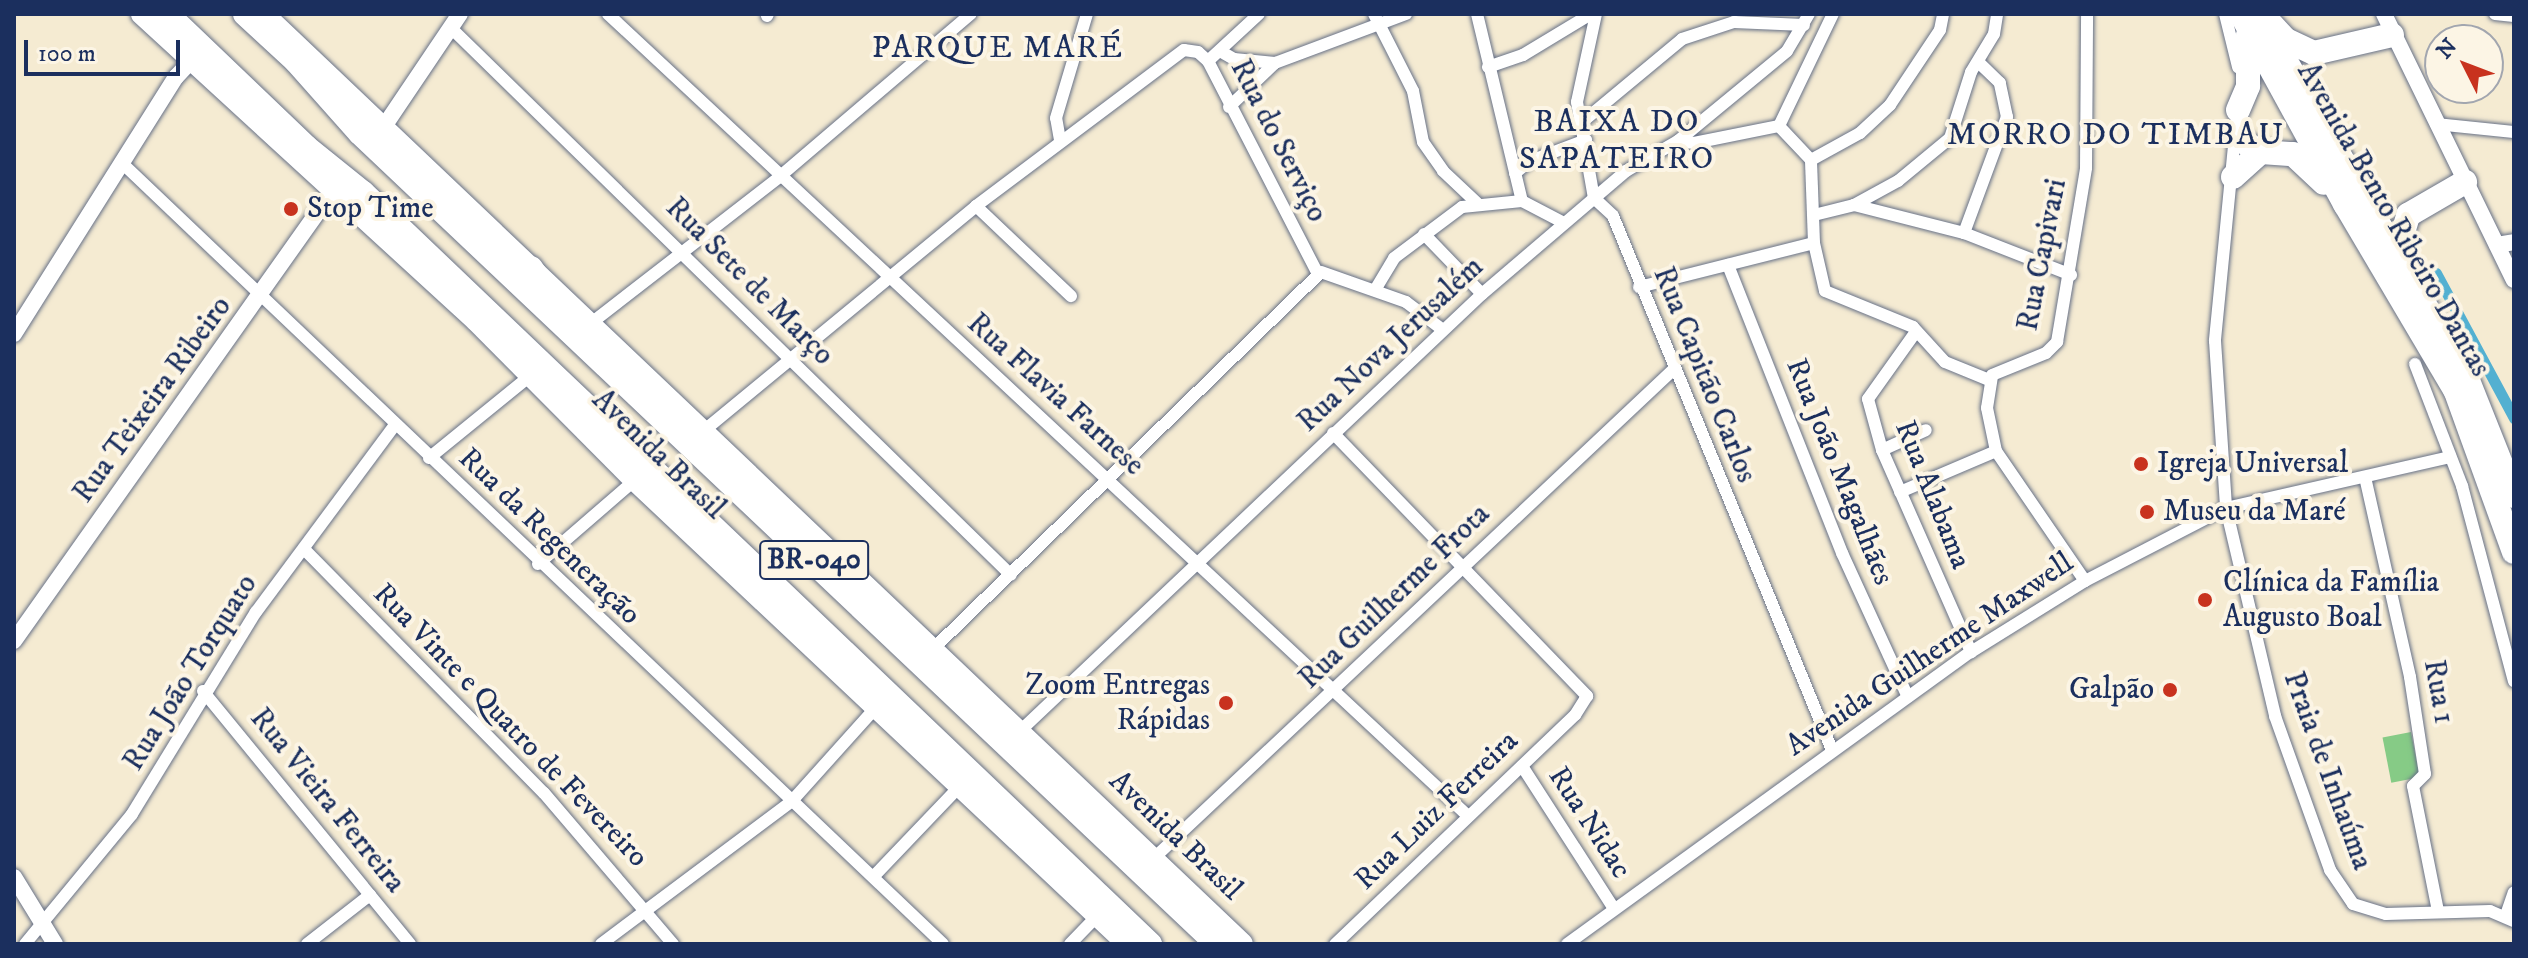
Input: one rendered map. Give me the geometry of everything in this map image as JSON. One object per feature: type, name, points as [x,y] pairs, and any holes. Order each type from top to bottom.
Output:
[{"type":"highway","name":"Avenida Brasil","points":[[142,14],[477,321],[635,480],[878,705],[1098,915],[1140,941]]},
{"type":"highway","name":"Avenida Brasil","points":[[167,14],[306,147],[363,193],[1140,941]]},
{"type":"highway","name":"Avenida Brasil","points":[[245,14],[296,61],[360,133],[701,433],[1242,944]]},
{"type":"highway","points":[[263,14],[531,268],[587,334]]},
{"type":"highway","points":[[2238,110],[2248,86],[2253,18],[2286,40],[2314,53],[2388,25]]},
{"type":"highway","name":"Avenida Bento Ribeiro Dantas","points":[[2253,18],[2345,204],[2456,392],[2514,552]]},
{"type":"highway","name":"Avenida Bento Ribeiro Dantas","points":[[2253,18],[2397,252],[2472,388],[2514,496]]},
{"type":"highway","points":[[2236,138],[2261,152],[2293,154],[2345,204]]},
{"type":"highway","points":[[2233,177],[2261,152]]},
{"type":"highway","points":[[2397,252],[2408,215],[2465,182]]},
{"type":"highway","points":[[477,321],[507,343],[736,559],[762,576]]},
{"type":"highway","name":"Avenida Brasil","points":[[587,334],[1217,944]]},
{"type":"street","name":"Rua Flavia Farnese","points":[[608,14],[652,50],[778,178],[1110,480],[1467,815]]},
{"type":"street","points":[[587,334],[778,178],[971,14]]},
{"type":"street","points":[[701,433],[788,357],[1060,140],[1056,118],[1087,14]]},
{"type":"street","points":[[1208,61],[1259,14]]},
{"type":"street","points":[[1229,107],[1246,85],[1275,63],[1375,19],[1406,14]]},
{"type":"street","points":[[1477,14],[1522,201]]},
{"type":"street","points":[[1488,67],[1523,55],[1594,14]]},
{"type":"street","name":"Rua Capitão Carlos","points":[[1594,14],[1577,102],[1594,198],[1613,216],[1672,371],[1832,750]]},
{"type":"street","points":[[1779,126],[1833,14]]},
{"type":"street","points":[[1811,160],[1860,133],[1890,105],[1940,30],[1943,14]]},
{"type":"street","points":[[1814,215],[1854,205],[1898,181],[1950,138],[1979,63],[1994,34],[1997,14]]},
{"type":"street","name":"Rua Capivari","points":[[1989,380],[2054,349],[2071,275],[2088,142],[2087,14]]},
{"type":"street","name":"Praia de Inhaúma","points":[[2225,14],[2238,59],[2233,177],[2215,341],[2226,508],[2275,716],[2336,884],[2365,911],[2438,911],[2510,918]]},
{"type":"street","points":[[2496,14],[2514,16]]},
{"type":"street","points":[[1375,19],[1413,91],[1423,142],[1443,171],[1478,204]]},
{"type":"street","points":[[1581,123],[1682,39],[1734,22],[1806,20]]},
{"type":"street","name":"Rua Nova Jerusalém","points":[[1019,732],[1482,294],[1594,198],[1655,150],[1678,141],[1787,51],[1806,20]]},
{"type":"street","points":[[383,128],[455,21]]},
{"type":"street","name":"Rua Sete de Março","points":[[455,21],[683,254],[1011,575]]},
{"type":"street","points":[[2388,25],[2465,182],[2506,243],[2514,280]]},
{"type":"street","points":[[1220,51],[1234,59],[1275,63]]},
{"type":"street","name":"Rua do Serviço","points":[[1060,140],[1178,53],[1198,52],[1208,61],[1229,107],[1320,273]]},
{"type":"street","points":[[14,334],[176,77],[192,60]]},
{"type":"street","points":[[1964,233],[2007,117],[2000,83],[1979,63]]},
{"type":"street","points":[[2436,124],[2514,132]]},
{"type":"street","points":[[1678,141],[1694,143],[1779,126]]},
{"type":"street","points":[[1779,126],[1811,160],[1814,243],[1825,291],[1857,300],[1873,313],[1913,327],[1915,333],[1945,362],[1989,380],[1988,420],[1996,451],[2085,581]]},
{"type":"street","points":[[1515,173],[1530,161],[1586,140]]},
{"type":"street","name":"Rua da Regeneração","points":[[122,163],[538,564],[943,944]]},
{"type":"street","name":"Rua Teixeira Ribeiro","points":[[14,641],[263,297],[334,189]]},
{"type":"street","points":[[1375,290],[1394,258],[1462,207],[1522,201],[1564,223]]},
{"type":"street","points":[[1854,205],[1964,233],[2071,275]]},
{"type":"street","points":[[976,206],[1071,296]]},
{"type":"street","points":[[1424,234],[1482,294]]},
{"type":"street","points":[[1639,287],[1814,243]]},
{"type":"street","name":"Rua João Magalhães","points":[[1728,265],[1842,553],[1908,697]]},
{"type":"street","points":[[932,650],[1320,273],[1375,290],[1424,311],[1443,330]]},
{"type":"street","name":"Rua Alabama","points":[[1915,333],[1868,399],[1882,450],[1971,652]]},
{"type":"street","points":[[2415,364],[2486,562],[2514,681]]},
{"type":"street","name":"Rua Guilherme Frota","points":[[1153,859],[1672,371]]},
{"type":"street","points":[[429,458],[531,375]]},
{"type":"street","name":"Rua João Torquato","points":[[25,944],[42,918],[132,814],[203,691],[395,425]]},
{"type":"street","points":[[1882,450],[1926,430]]},
{"type":"street","points":[[1333,433],[1466,566]]},
{"type":"street","points":[[1900,492],[1996,451]]},
{"type":"street","name":"Avenida Guilherme Maxwell","points":[[1567,944],[1613,907],[1971,652],[2085,581],[2226,508],[2450,457]]},
{"type":"street","name":"Rua 1","points":[[2365,477],[2410,677],[2425,774],[2413,786],[2438,911]]},
{"type":"street","points":[[538,564],[635,480]]},
{"type":"street","name":"Rua Vinte e Quatro de Fevereiro","points":[[304,549],[544,793],[647,907],[673,944]]},
{"type":"street","name":"Rua Luiz Ferreira","points":[[1335,944],[1587,701],[1582,686],[1466,566]]},
{"type":"street","name":"Rua Vieira Ferreira","points":[[203,691],[410,944]]},
{"type":"street","points":[[601,944],[791,802],[878,705]]},
{"type":"street","name":"Rua Nidac","points":[[1522,766],[1613,907]]},
{"type":"street","points":[[874,876],[961,785]]},
{"type":"street","points":[[14,877],[42,918],[55,944]]},
{"type":"street","points":[[2510,918],[2514,892]]},
{"type":"street","points":[[307,944],[370,895]]},
{"type":"street","points":[[1070,944],[1098,915]]},
{"type":"street","points":[[1583,944],[1592,924]]},
{"type":"green space","points":[[2411,732],[2420,777],[2391,783],[2383,738]]},
{"type":"waterway","points":[[2436,273],[2514,418]]},
{"type":"place","name":"Stop Time","points":[[291,209]]},
{"type":"place","name":"Igreja Universal","points":[[2141,464]]},
{"type":"place","name":"Museu da Maré","points":[[2147,512]]},
{"type":"place","name":"Clínica da Família Augusto Boal","points":[[2205,600]]},
{"type":"place","name":"Galpão","points":[[2170,690]]},
{"type":"place","name":"Zoom Entregas Rápidas","points":[[1226,703]]},
{"type":"district","name":"PARQUE MARÉ","points":[[998,48]]},
{"type":"district","name":"MORRO DO TIMBAU","points":[[2116,135]]},
{"type":"district","name":"BAIXA DO SAPATEIRO","points":[[1617,142]]}]
